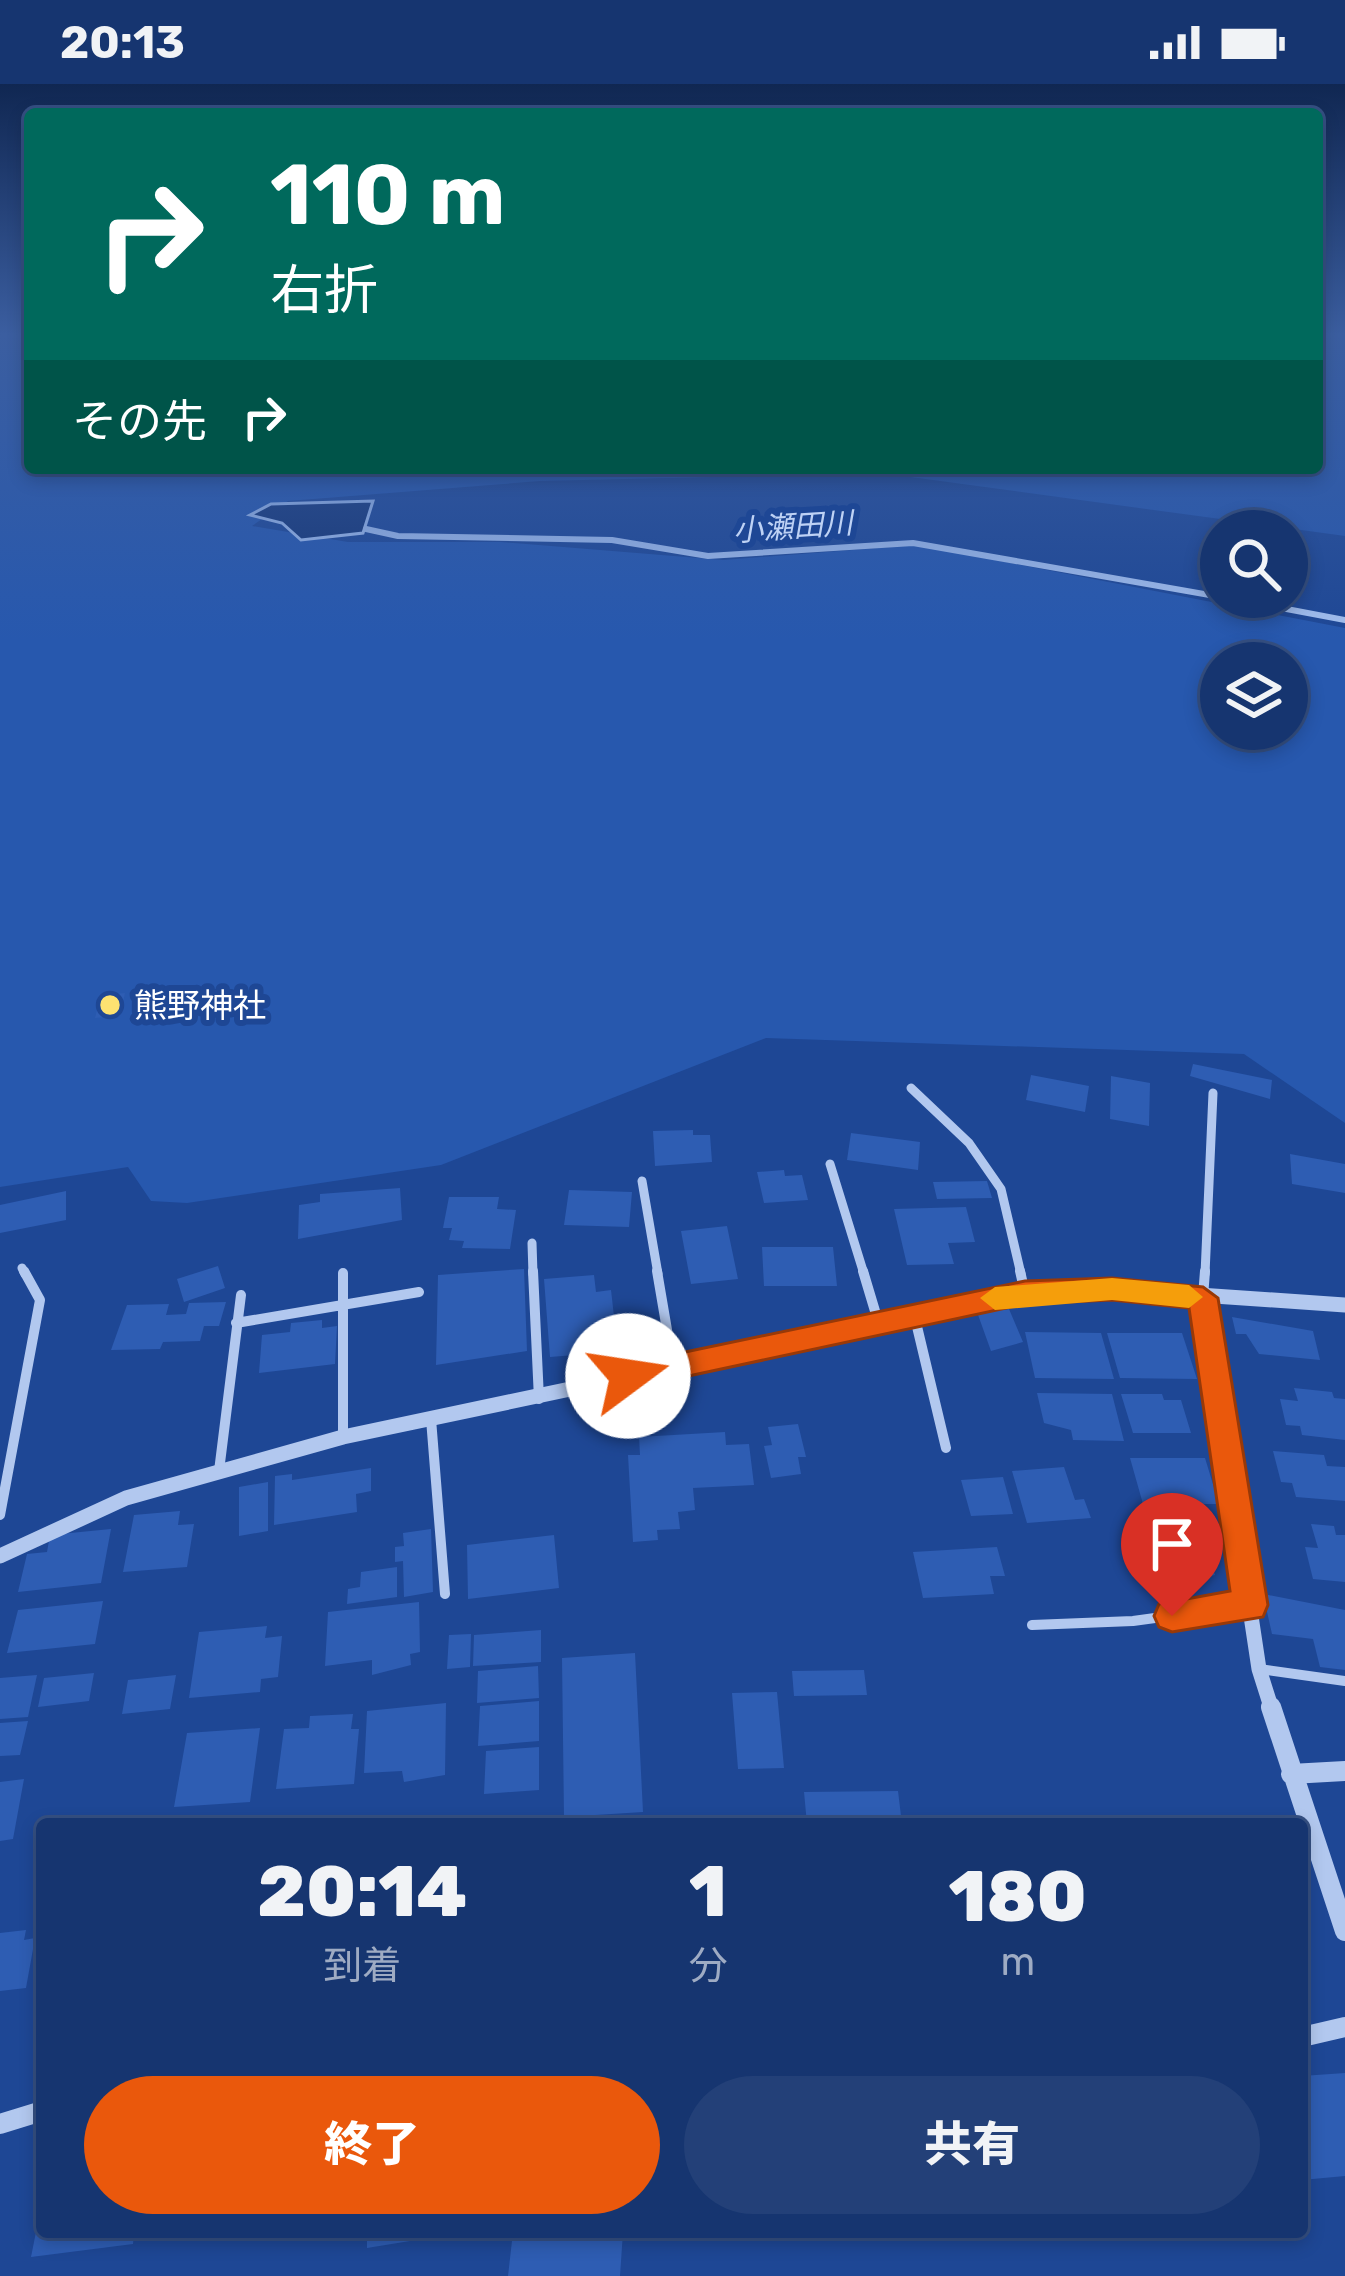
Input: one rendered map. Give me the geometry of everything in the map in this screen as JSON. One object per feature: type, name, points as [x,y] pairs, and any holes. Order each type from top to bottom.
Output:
[{"type":"street","points":[[0,1556],[126,1498],[343,1437],[1025,1293],[1112,1289],[1345,1305]]},
{"type":"street","points":[[1203,1298],[1259,1670],[1306,1818]]},
{"type":"street","points":[[1291,1774],[1345,1771]]},
{"type":"street","points":[[1308,1823],[1345,1931]]},
{"type":"street","points":[[1308,2036],[1345,2027]]},
{"type":"street","points":[[0,2124],[36,2113]]},
{"type":"lane","points":[[911,1088],[969,1143],[1001,1189],[1025,1293]]},
{"type":"lane","points":[[1203,1298],[1213,1187],[1213,1093]]},
{"type":"lane","points":[[830,1164],[878,1321]]},
{"type":"lane","points":[[642,1181],[673,1365]]},
{"type":"lane","points":[[532,1243],[539,1399]]},
{"type":"lane","points":[[0,1515],[40,1300],[22,1268]]},
{"type":"lane","points":[[343,1273],[343,1437]]},
{"type":"lane","points":[[236,1323],[419,1292]]},
{"type":"lane","points":[[219,1471],[241,1295]]},
{"type":"lane","points":[[914,1314],[946,1448]]},
{"type":"lane","points":[[431,1419],[445,1594]]},
{"type":"lane","points":[[1032,1625],[1133,1621],[1250,1605]]},
{"type":"lane","points":[[1259,1670],[1345,1681]]},
{"type":"shaded area","points":[[0,436],[24,436],[24,474],[718,474],[540,481],[288,501],[252,526],[348,542],[501,542],[723,560],[918,545],[1200,600],[1200,618],[1294,618],[1345,628],[1345,1123],[1244,1054],[766,1038],[441,1165],[187,1203],[151,1201],[128,1167],[0,1187]]},
{"type":"shaded area","points":[[1323,436],[1345,436],[1345,536],[1308,531],[1308,510],[1200,510],[1200,516],[888,474],[1323,474]]},
{"type":"shaded area","points":[[373,501],[363,533],[301,540],[282,523],[250,515],[271,504]]},
{"type":"building","name":"熊野神社","points":[[125,993],[120,1016],[95,1018],[101,995]]},
{"type":"building","points":[[1193,1064],[1272,1080],[1270,1099],[1190,1076]]},
{"type":"building","points":[[1031,1075],[1089,1086],[1085,1112],[1026,1100]]},
{"type":"building","points":[[1111,1076],[1150,1083],[1149,1126],[1110,1119]]},
{"type":"building","points":[[693,1130],[693,1135],[710,1135],[712,1162],[655,1166],[653,1131]]},
{"type":"building","points":[[851,1133],[920,1142],[918,1170],[847,1160]]},
{"type":"building","points":[[1290,1154],[1345,1164],[1345,1193],[1292,1184]]},
{"type":"building","points":[[784,1170],[785,1176],[802,1175],[808,1200],[764,1203],[757,1172]]},
{"type":"building","points":[[987,1181],[992,1198],[937,1199],[933,1182]]},
{"type":"building","points":[[400,1188],[402,1220],[298,1239],[299,1205],[320,1202],[320,1194]]},
{"type":"building","points":[[569,1190],[632,1192],[629,1227],[564,1225]]},
{"type":"building","points":[[66,1191],[66,1220],[0,1233],[0,1205]]},
{"type":"building","points":[[449,1197],[499,1197],[497,1209],[516,1210],[510,1249],[462,1248],[464,1241],[449,1240],[452,1228],[443,1228]]},
{"type":"building","points":[[966,1207],[975,1242],[948,1243],[954,1264],[907,1265],[894,1209]]},
{"type":"building","points":[[727,1226],[738,1279],[691,1284],[681,1231]]},
{"type":"building","points":[[762,1247],[833,1247],[837,1286],[764,1286]]},
{"type":"building","points":[[218,1266],[225,1288],[184,1302],[177,1279]]},
{"type":"building","points":[[524,1269],[527,1351],[436,1365],[438,1275]]},
{"type":"building","points":[[594,1275],[596,1292],[611,1290],[616,1334],[599,1335],[600,1353],[550,1357],[544,1279]]},
{"type":"building","points":[[226,1302],[219,1326],[204,1326],[200,1341],[163,1342],[160,1349],[111,1350],[127,1305],[169,1304],[166,1315],[186,1314],[189,1303]]},
{"type":"building","points":[[1009,1309],[1023,1342],[991,1351],[977,1312]]},
{"type":"building","points":[[1232,1317],[1313,1331],[1320,1360],[1259,1354],[1246,1334],[1236,1334]]},
{"type":"building","points":[[322,1320],[322,1328],[337,1326],[335,1364],[259,1373],[262,1335],[290,1332],[291,1323]]},
{"type":"building","points":[[1025,1332],[1101,1333],[1114,1379],[1035,1378]]},
{"type":"building","points":[[1107,1333],[1182,1333],[1197,1379],[1120,1378]]},
{"type":"building","points":[[1294,1388],[1332,1392],[1334,1398],[1345,1399],[1345,1440],[1302,1435],[1300,1426],[1286,1425],[1280,1399],[1298,1401]]},
{"type":"building","points":[[1037,1393],[1112,1394],[1124,1441],[1073,1440],[1071,1430],[1044,1423]]},
{"type":"building","points":[[1121,1394],[1162,1394],[1164,1400],[1181,1400],[1191,1433],[1133,1433]]},
{"type":"building","points":[[798,1424],[806,1457],[798,1457],[801,1474],[771,1478],[764,1446],[772,1445],[768,1427]]},
{"type":"building","points":[[725,1432],[726,1445],[749,1444],[754,1485],[693,1488],[695,1510],[678,1512],[680,1529],[657,1530],[658,1540],[633,1542],[628,1455],[640,1455],[639,1437]]},
{"type":"building","points":[[1273,1451],[1324,1455],[1327,1466],[1345,1467],[1345,1501],[1296,1497],[1292,1483],[1281,1482]]},
{"type":"building","points":[[1130,1458],[1205,1458],[1219,1504],[1143,1504]]},
{"type":"building","points":[[1064,1467],[1075,1500],[1084,1499],[1091,1518],[1027,1523],[1012,1471]]},
{"type":"building","points":[[371,1468],[371,1491],[356,1494],[357,1512],[274,1525],[275,1476],[292,1474],[292,1480]]},
{"type":"building","points":[[1003,1477],[1013,1514],[971,1516],[961,1480]]},
{"type":"building","points":[[268,1482],[268,1531],[239,1536],[239,1487]]},
{"type":"building","points":[[180,1511],[178,1525],[194,1524],[187,1567],[123,1572],[134,1515]]},
{"type":"building","points":[[1311,1524],[1334,1526],[1336,1535],[1345,1535],[1345,1582],[1313,1579],[1305,1547],[1318,1548]]},
{"type":"building","points":[[111,1529],[101,1583],[18,1592],[27,1554],[47,1552],[50,1535]]},
{"type":"building","points":[[431,1529],[433,1592],[404,1597],[403,1561],[395,1562],[395,1547],[404,1546],[403,1533]]},
{"type":"building","points":[[554,1535],[559,1588],[468,1599],[467,1545]]},
{"type":"building","points":[[1200,1537],[1215,1575],[1176,1584],[1180,1593],[1155,1595],[1152,1585],[1142,1586],[1126,1541]]},
{"type":"building","points":[[997,1547],[1005,1576],[990,1576],[994,1594],[923,1598],[913,1552]]},
{"type":"building","points":[[397,1567],[397,1597],[347,1604],[348,1589],[360,1587],[361,1572]]},
{"type":"building","points":[[1263,1594],[1345,1610],[1345,1670],[1320,1667],[1313,1639],[1272,1634]]},
{"type":"building","points":[[103,1601],[95,1644],[7,1653],[18,1610]]},
{"type":"building","points":[[419,1602],[420,1652],[410,1654],[411,1665],[372,1675],[372,1660],[325,1666],[328,1612]]},
{"type":"building","points":[[267,1626],[265,1638],[282,1636],[278,1677],[261,1679],[260,1692],[189,1698],[199,1632]]},
{"type":"building","points":[[541,1630],[541,1662],[473,1666],[474,1635]]},
{"type":"building","points":[[471,1634],[470,1667],[447,1669],[449,1635]]},
{"type":"building","points":[[635,1653],[643,1812],[564,1817],[562,1658]]},
{"type":"building","points":[[538,1666],[539,1698],[477,1703],[478,1671]]},
{"type":"building","points":[[864,1670],[867,1695],[794,1696],[792,1671]]},
{"type":"building","points":[[94,1673],[89,1701],[38,1707],[44,1678]]},
{"type":"building","points":[[37,1675],[28,1717],[0,1719],[0,1678]]},
{"type":"building","points":[[176,1675],[170,1709],[122,1714],[128,1680]]},
{"type":"building","points":[[777,1692],[784,1768],[738,1769],[732,1693]]},
{"type":"building","points":[[539,1701],[539,1741],[478,1746],[480,1706]]},
{"type":"building","points":[[446,1703],[445,1775],[404,1782],[402,1771],[364,1773],[367,1711]]},
{"type":"building","points":[[353,1714],[351,1729],[359,1729],[354,1784],[276,1789],[284,1729],[309,1728],[310,1716]]},
{"type":"building","points":[[28,1721],[20,1755],[0,1756],[0,1723]]},
{"type":"building","points":[[260,1728],[250,1802],[174,1807],[187,1733]]},
{"type":"building","points":[[539,1747],[539,1790],[484,1794],[486,1751]]},
{"type":"building","points":[[24,1779],[13,1839],[0,1841],[0,1782]]},
{"type":"building","points":[[898,1791],[901,1818],[806,1818],[804,1792]]},
{"type":"building","points":[[26,1930],[24,1940],[35,1938],[26,1988],[0,1991],[0,1933]]},
{"type":"building","points":[[1345,2073],[1345,2176],[1308,2179],[1308,2076]]},
{"type":"building","points":[[36,2232],[36,2238],[134,2238],[133,2244],[31,2257]]},
{"type":"building","points":[[367,2238],[410,2238],[410,2241],[367,2248]]},
{"type":"building","points":[[512,2238],[623,2238],[620,2276],[508,2276]]},
{"type":"waterway","name":"小瀬田川","points":[[366,529],[398,536],[612,540],[708,556],[913,543],[1200,593]]},
{"type":"waterway","name":"小瀬田川","points":[[1308,613],[1345,620]]},
{"type":"slow traffic","points":[[995,1298],[1112,1289],[1189,1297]]},
{"type":"place","name":"熊野神社","points":[[110,1005]]},
{"type":"route","points":[[628,1376],[1025,1293],[1112,1289],[1203,1298],[1250,1605],[1172,1616]]}]
